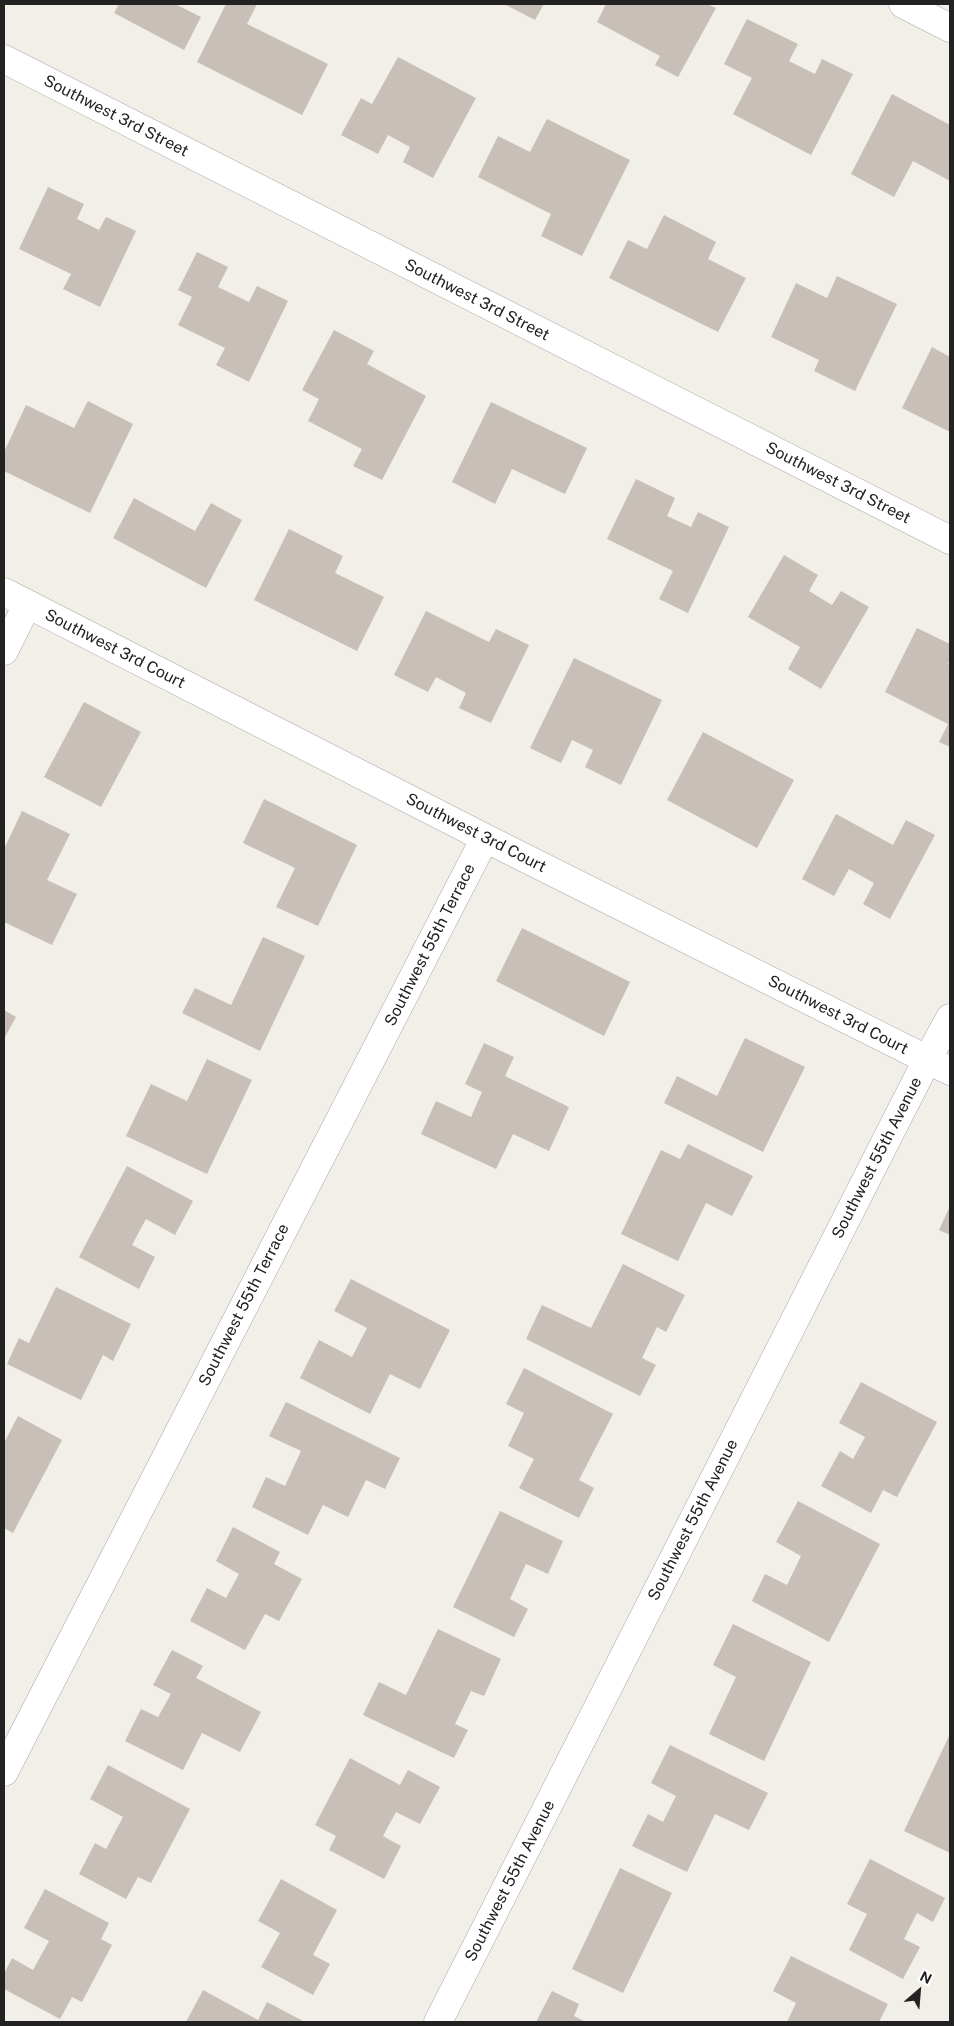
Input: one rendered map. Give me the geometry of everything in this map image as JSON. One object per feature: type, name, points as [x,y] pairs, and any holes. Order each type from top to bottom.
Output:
[{"type":"street","points":[[903,4],[950,28]]},
{"type":"street","name":"Southwest 3rd Street","points":[[4,59],[950,540]]},
{"type":"street","name":"Southwest 3rd Court","points":[[4,592],[485,838],[939,1066]]},
{"type":"street","points":[[4,651],[27,605]]},
{"type":"street","name":"Southwest 55th Terrace","points":[[4,1772],[485,838]]},
{"type":"street","name":"Southwest 55th Avenue","points":[[438,2022],[939,1066],[950,1018]]},
{"type":"building","points":[[119,4],[175,4],[201,17],[184,50],[114,13]]},
{"type":"building","points":[[226,4],[257,4],[247,24],[328,64],[302,115],[197,62]]},
{"type":"building","points":[[504,4],[544,4],[535,20]]},
{"type":"building","points":[[606,4],[707,4],[716,8],[678,77],[655,65],[660,56],[597,22]]},
{"type":"building","points":[[747,19],[798,44],[789,61],[815,74],[822,59],[853,74],[811,155],[733,114],[752,78],[724,64]]},
{"type":"building","points":[[398,57],[476,98],[433,178],[403,162],[410,147],[388,135],[378,154],[341,135],[361,98],[372,104]]},
{"type":"building","points":[[892,94],[950,125],[950,181],[913,161],[894,197],[851,174]]},
{"type":"building","points":[[547,119],[630,160],[582,256],[541,236],[551,214],[478,177],[498,136],[530,152]]},
{"type":"building","points":[[48,187],[84,204],[77,219],[99,230],[106,217],[136,231],[100,307],[63,289],[71,274],[19,249]]},
{"type":"building","points":[[664,215],[716,242],[708,259],[746,278],[718,332],[609,278],[628,240],[647,249]]},
{"type":"building","points":[[197,252],[228,267],[218,287],[249,302],[257,286],[288,301],[249,382],[216,365],[225,348],[178,325],[192,297],[178,290]]},
{"type":"building","points":[[837,276],[897,304],[855,391],[814,371],[819,360],[771,337],[796,283],[827,298]]},
{"type":"building","points":[[334,330],[374,351],[367,364],[426,396],[382,480],[353,466],[362,449],[308,421],[319,399],[302,390]]},
{"type":"building","points":[[932,347],[950,357],[950,432],[902,408]]},
{"type":"building","points":[[88,401],[133,424],[90,513],[4,471],[4,452],[26,405],[74,428]]},
{"type":"building","points":[[491,402],[587,448],[565,494],[512,469],[495,504],[452,482]]},
{"type":"building","points":[[636,479],[675,498],[667,516],[691,527],[698,512],[729,527],[688,613],[659,599],[673,571],[607,539]]},
{"type":"building","points":[[134,498],[195,531],[211,503],[242,520],[206,588],[113,538]]},
{"type":"building","points":[[289,529],[343,556],[335,573],[384,597],[357,651],[254,600]]},
{"type":"building","points":[[784,555],[818,575],[809,591],[832,605],[841,591],[869,607],[821,689],[788,669],[800,647],[748,617]]},
{"type":"building","points":[[426,611],[489,642],[496,629],[529,645],[491,723],[459,708],[466,693],[436,677],[428,692],[394,675]]},
{"type":"building","points":[[917,628],[950,644],[950,660],[948,664],[950,665],[950,747],[939,742],[948,724],[885,692]]},
{"type":"building","points":[[574,658],[662,700],[621,785],[585,767],[593,750],[572,740],[561,763],[530,748]]},
{"type":"building","points":[[84,702],[141,732],[101,807],[44,777]]},
{"type":"building","points":[[703,732],[794,780],[757,848],[667,800]]},
{"type":"building","points":[[264,799],[357,845],[318,926],[276,907],[295,868],[243,843]]},
{"type":"building","points":[[22,811],[70,834],[47,880],[77,894],[52,945],[4,922],[4,849]]},
{"type":"building","points":[[836,814],[893,845],[906,820],[935,835],[890,919],[863,904],[874,883],[849,869],[834,896],[802,879]]},
{"type":"building","points":[[522,928],[630,982],[604,1036],[496,981]]},
{"type":"building","points":[[263,937],[305,956],[260,1051],[182,1013],[195,988],[231,1005]]},
{"type":"building","points":[[4,1010],[16,1017],[4,1039]]},
{"type":"building","points":[[745,1038],[805,1067],[763,1152],[664,1103],[677,1076],[717,1096]]},
{"type":"building","points":[[484,1043],[514,1057],[505,1076],[569,1107],[549,1151],[513,1134],[496,1169],[421,1134],[436,1101],[471,1117],[482,1092],[465,1084]]},
{"type":"building","points":[[207,1059],[252,1080],[207,1174],[126,1136],[151,1084],[187,1101]]},
{"type":"building","points":[[688,1144],[753,1176],[732,1216],[706,1203],[678,1261],[621,1234],[661,1150],[680,1159]]},
{"type":"building","points":[[127,1166],[193,1201],[175,1235],[146,1219],[132,1245],[155,1257],[139,1289],[79,1257]]},
{"type":"building","points":[[950,1206],[950,1235],[939,1230]]},
{"type":"building","points":[[623,1264],[685,1295],[666,1332],[657,1327],[642,1358],[656,1365],[640,1396],[526,1339],[542,1305],[591,1328]]},
{"type":"building","points":[[351,1279],[450,1330],[420,1389],[390,1374],[370,1414],[300,1378],[319,1340],[352,1357],[367,1328],[334,1311]]},
{"type":"building","points":[[56,1287],[131,1324],[113,1361],[103,1355],[81,1400],[7,1364],[19,1338],[29,1343]]},
{"type":"building","points":[[524,1368],[613,1414],[579,1480],[594,1488],[579,1518],[519,1488],[534,1459],[508,1446],[524,1413],[506,1404]]},
{"type":"building","points":[[861,1382],[937,1422],[897,1497],[883,1490],[871,1513],[821,1486],[840,1451],[853,1459],[865,1437],[839,1423]]},
{"type":"building","points":[[286,1402],[400,1458],[385,1489],[366,1480],[348,1517],[323,1505],[308,1535],[252,1507],[266,1477],[285,1486],[301,1451],[269,1436]]},
{"type":"building","points":[[18,1416],[62,1440],[13,1533],[4,1528],[4,1443]]},
{"type":"building","points":[[798,1501],[880,1544],[829,1642],[752,1601],[765,1574],[787,1585],[801,1556],[776,1542]]},
{"type":"building","points":[[500,1511],[563,1541],[548,1574],[526,1564],[510,1599],[528,1609],[514,1637],[453,1607]]},
{"type":"building","points":[[233,1527],[280,1552],[274,1564],[302,1579],[279,1621],[265,1614],[245,1650],[190,1621],[207,1588],[226,1598],[239,1574],[216,1561]]},
{"type":"building","points":[[733,1624],[811,1662],[764,1761],[709,1734],[736,1677],[713,1665]]},
{"type":"building","points":[[438,1629],[501,1659],[484,1696],[471,1691],[455,1724],[468,1730],[454,1758],[363,1715],[379,1682],[406,1695]]},
{"type":"building","points":[[172,1650],[203,1666],[196,1678],[261,1712],[240,1752],[202,1733],[183,1770],[125,1741],[141,1709],[158,1717],[171,1694],[153,1685]]},
{"type":"building","points":[[950,1734],[950,1853],[904,1831]]},
{"type":"building","points":[[670,1745],[768,1793],[749,1830],[715,1814],[687,1872],[632,1846],[648,1814],[663,1822],[676,1796],[651,1783]]},
{"type":"building","points":[[350,1758],[400,1785],[408,1770],[440,1787],[420,1824],[396,1812],[383,1836],[401,1846],[384,1879],[329,1850],[336,1836],[315,1825]]},
{"type":"building","points":[[108,1765],[190,1809],[151,1883],[138,1877],[126,1899],[79,1874],[95,1843],[106,1849],[123,1817],[90,1799]]},
{"type":"building","points":[[870,1859],[945,1898],[933,1922],[917,1913],[904,1939],[920,1947],[903,1979],[849,1950],[867,1914],[847,1904]]},
{"type":"building","points":[[620,1868],[672,1893],[623,1993],[572,1969]]},
{"type":"building","points":[[281,1879],[337,1910],[313,1955],[330,1964],[313,1995],[261,1967],[280,1933],[258,1921]]},
{"type":"building","points":[[45,1889],[109,1923],[101,1939],[112,1945],[82,2002],[72,1997],[60,2019],[4,1989],[4,1974],[12,1958],[33,1970],[49,1941],[24,1928]]},
{"type":"building","points":[[791,1956],[888,2004],[879,2022],[787,2022],[796,2003],[773,1991]]},
{"type":"building","points":[[203,1990],[258,2020],[267,2002],[305,2022],[186,2022]]},
{"type":"building","points":[[552,1991],[579,2004],[574,2016],[586,2022],[536,2022]]}]
